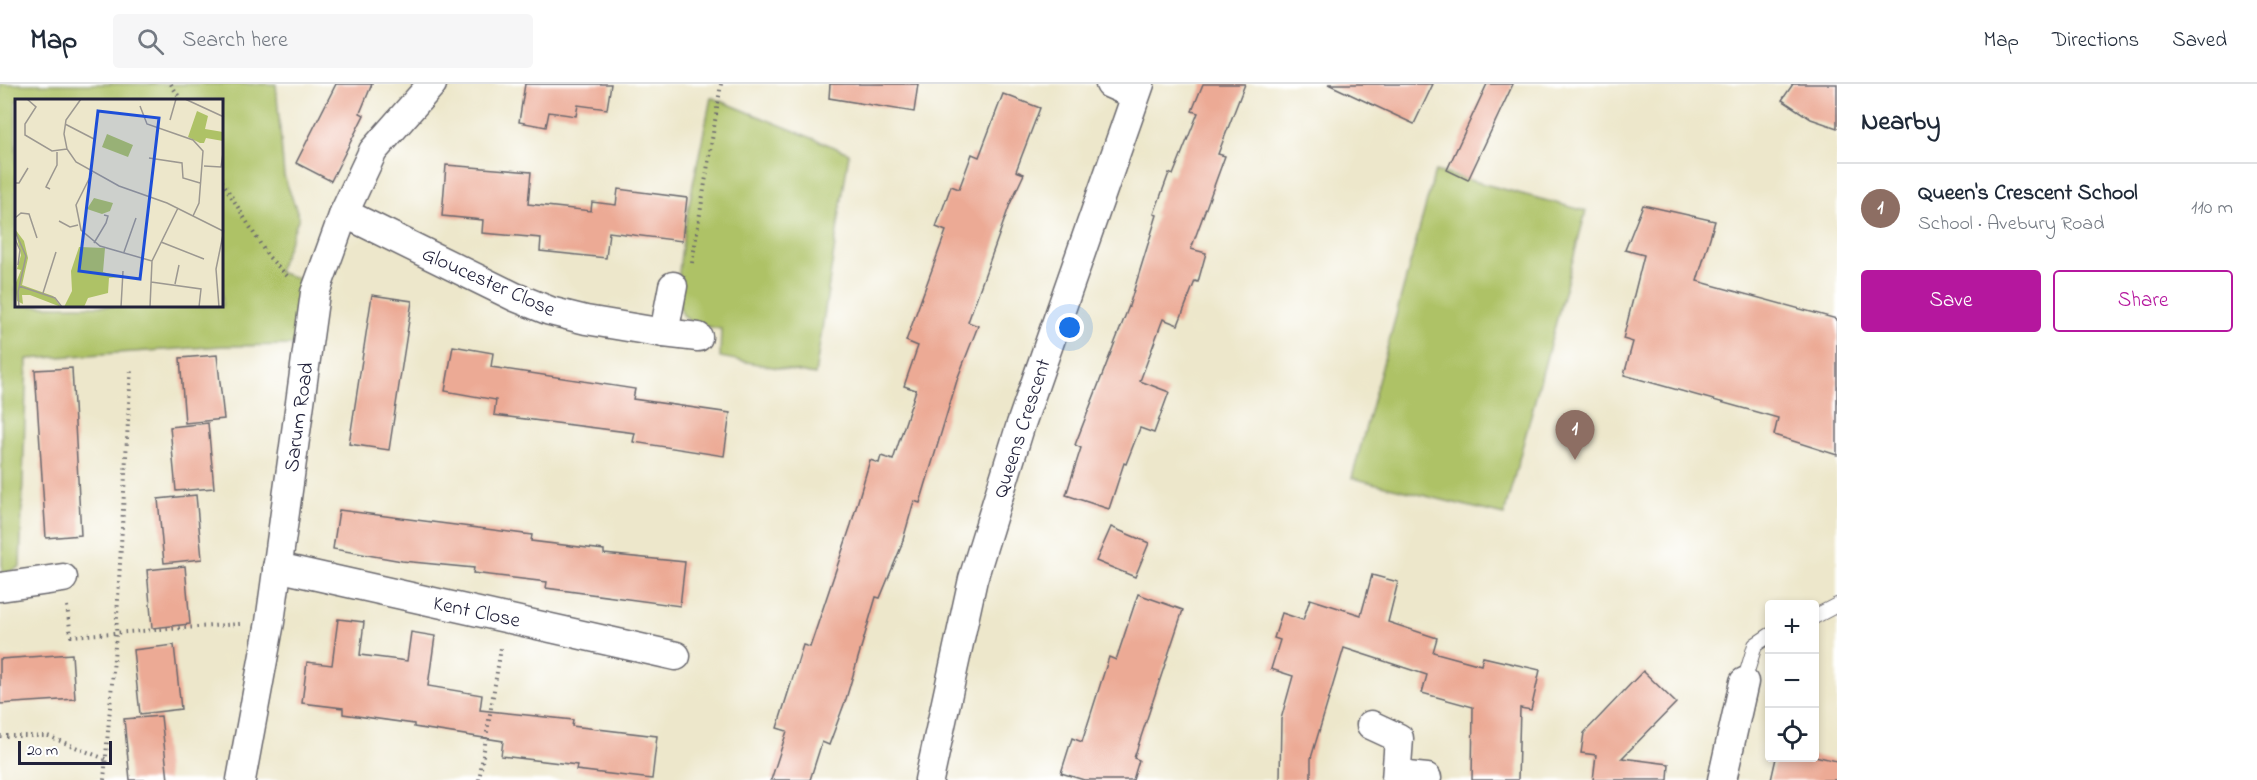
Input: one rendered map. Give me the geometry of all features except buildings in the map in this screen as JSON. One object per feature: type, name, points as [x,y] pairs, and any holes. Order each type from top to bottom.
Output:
[{"type":"street","name":"Sarum Road","points":[[241,780],[270,622],[315,293],[344,213],[373,151],[432,84]]},
{"type":"street","name":"Queens Crescent","points":[[929,780],[973,579],[1129,88]]},
{"type":"street","name":"Gloucester Close","points":[[344,213],[515,297],[550,311],[586,320],[698,338]]},
{"type":"street","points":[[664,333],[673,285]]},
{"type":"street","name":"Kent Close","points":[[277,567],[676,656]]},
{"type":"street","points":[[0,587],[63,578]]},
{"type":"street","points":[[1722,780],[1744,682]]},
{"type":"street","points":[[1371,725],[1399,738],[1396,778],[1427,778]]},
{"type":"lane","points":[[1819,615],[1837,605]]},
{"type":"lane","points":[[1744,682],[1755,645],[1765,638]]},
{"type":"path","points":[[171,84],[180,99]]},
{"type":"path","points":[[673,285],[692,268],[722,84]]},
{"type":"path","points":[[224,184],[267,255],[294,284],[315,293]]},
{"type":"path","points":[[104,780],[116,634],[131,368]]},
{"type":"path","points":[[63,578],[71,636],[270,622]]},
{"type":"path","points":[[479,780],[506,617]]},
{"type":"path","points":[[0,736],[48,736],[105,759]]},
{"type":"green space","points":[[0,84],[276,84],[284,176],[299,217],[278,272],[312,283],[303,345],[223,346],[27,359],[20,567],[2,575]]},
{"type":"green space","points":[[711,97],[849,153],[815,375],[720,357],[721,329],[688,320],[681,311],[678,295],[683,240]]},
{"type":"green space","points":[[1435,171],[1586,211],[1504,515],[1352,478]]},
{"type":"place","name":"Queen's Crescent School","points":[[1575,460]]}]
